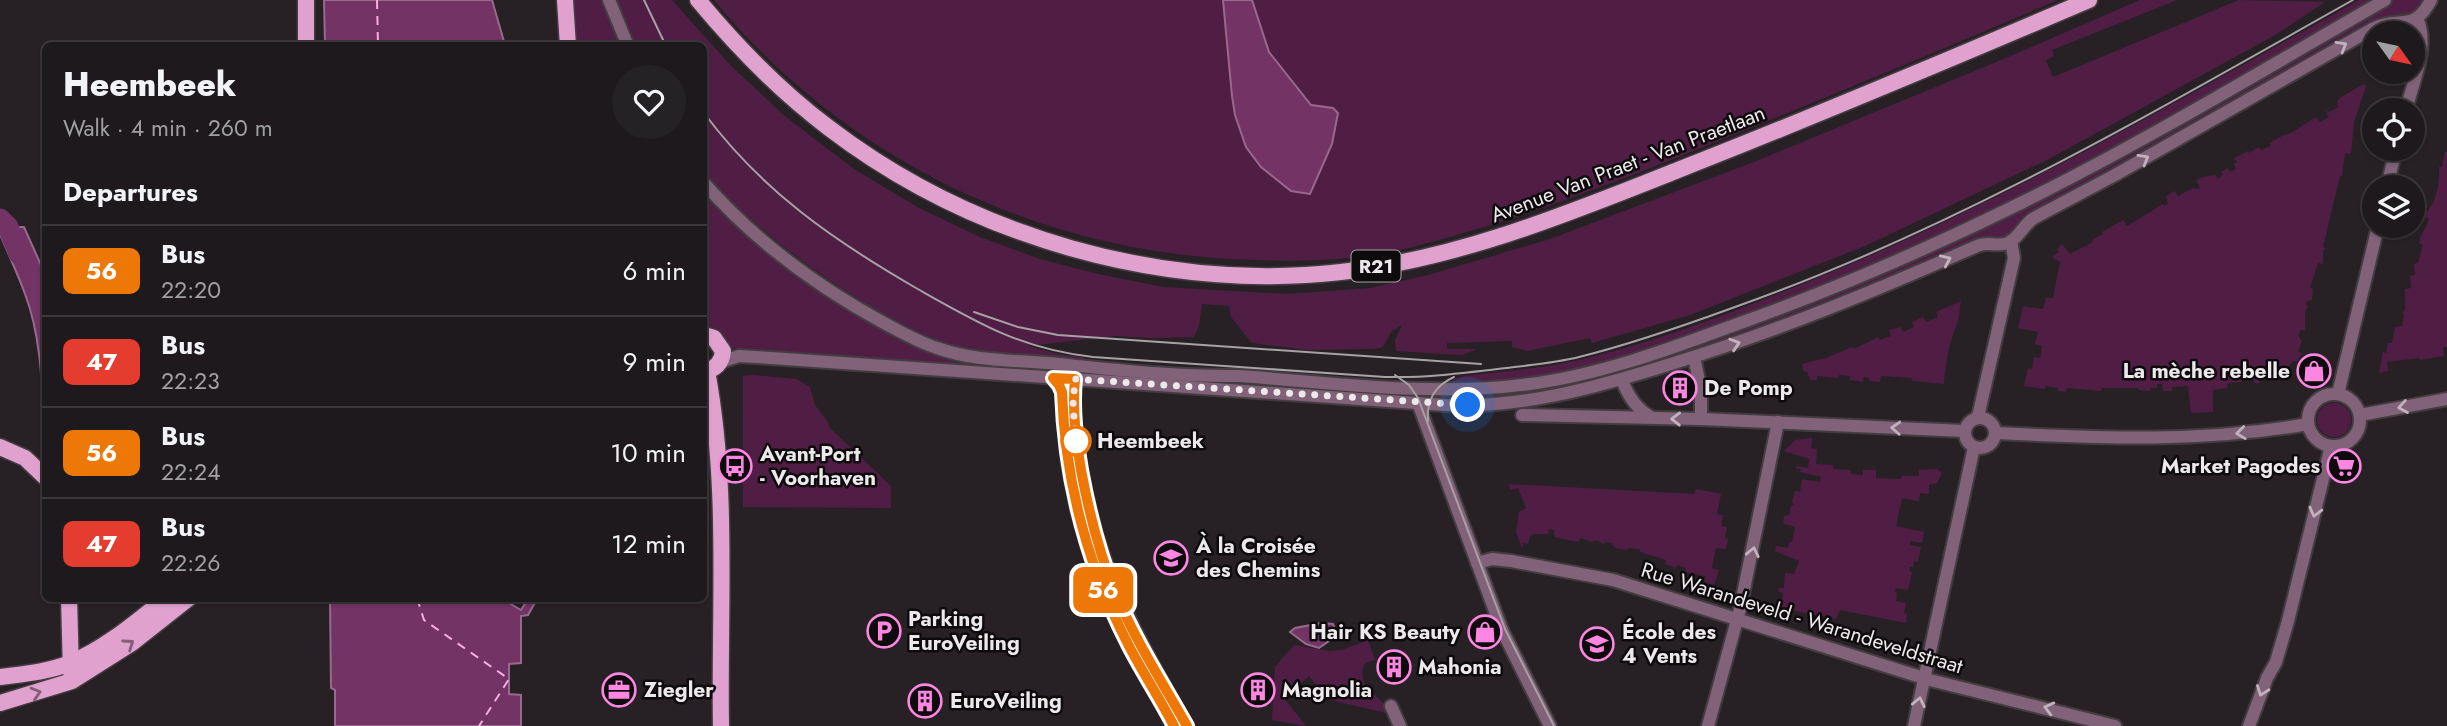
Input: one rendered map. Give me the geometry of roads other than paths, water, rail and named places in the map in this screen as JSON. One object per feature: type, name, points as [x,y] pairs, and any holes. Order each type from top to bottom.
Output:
[{"type":"main road","points":[[306,0],[306,42]]},
{"type":"main road","points":[[567,38],[568,0]]},
{"type":"main road","name":"Avenue Van Praet - Van Praetlaan","points":[[698,0],[757,66],[827,127],[886,166],[948,201],[1047,241],[1109,257],[1192,271],[1235,275],[1288,275],[1341,272],[1394,263],[1518,230],[1733,149],[2090,0]]},
{"type":"main road","points":[[707,336],[714,338],[718,444],[721,726]]},
{"type":"main road","points":[[0,447],[25,457],[42,474]]},
{"type":"main road","points":[[69,602],[72,681]]},
{"type":"main road","points":[[0,677],[33,673],[70,663],[118,636],[161,602]]},
{"type":"main road","points":[[0,703],[72,681],[132,643],[184,602]]},
{"type":"street","points":[[609,0],[626,42]]},
{"type":"street","points":[[707,186],[761,240],[830,292],[914,339],[959,355],[1087,368],[1412,389],[1469,390],[1503,387],[1553,381],[1618,364],[1765,315],[1877,270],[1988,220],[2083,171],[2385,0]]},
{"type":"street","points":[[713,363],[739,356],[1468,405],[1532,400],[1566,394],[1622,380],[1818,314],[1980,244],[2001,245],[2011,242],[2034,218],[2369,31],[2381,25],[2405,23],[2417,18],[2431,0]]},
{"type":"street","points":[[2409,98],[2422,47],[2422,31],[2417,18]]},
{"type":"street","points":[[2338,394],[2375,238]]},
{"type":"street","points":[[1978,417],[2015,253],[2011,242]]},
{"type":"street","points":[[1694,357],[1701,390],[1700,419]]},
{"type":"street","points":[[1053,378],[1062,392],[1064,432],[1072,486],[1093,565],[1130,649],[1174,726]]},
{"type":"street","points":[[1075,379],[1073,405],[1076,437],[1086,499],[1097,540],[1116,595],[1138,641],[1187,726]]},
{"type":"street","points":[[1622,380],[1631,400],[1651,418]]},
{"type":"street","points":[[2338,394],[2355,404],[2360,415],[2359,427],[2353,438],[2343,444],[2331,446],[2318,441],[2308,424],[2313,404],[2324,395],[2338,394]]},
{"type":"street","points":[[2360,415],[2447,399]]},
{"type":"street","points":[[1418,403],[1509,645],[1550,726]]},
{"type":"street","points":[[1522,415],[1700,419],[1964,431]]},
{"type":"street","points":[[1978,417],[1990,421],[1995,433],[1988,446],[1981,448],[1967,442],[1964,431],[1970,420],[1978,417]]},
{"type":"street","points":[[1708,726],[1738,618],[1778,422]]},
{"type":"street","points":[[1995,433],[2163,439],[2232,435],[2308,424]]},
{"type":"street","points":[[2249,726],[2276,662],[2331,446]]},
{"type":"street","points":[[1914,726],[1974,447]]},
{"type":"street","name":"Rue Warandeveld - Warandeveldstraat","points":[[1476,563],[1496,559],[1598,577],[1738,618],[1924,678],[2115,726]]},
{"type":"street","points":[[1391,706],[1400,726]]},
{"type":"waterway","points":[[0,219],[8,227],[19,254]]},
{"type":"tram line","points":[[644,0],[664,42]]},
{"type":"tram line","points":[[707,117],[726,141],[775,190],[828,232],[938,301],[1022,341],[1093,357],[1385,377],[1430,376],[1552,362],[1599,352],[1696,321],[1816,276],[1973,206],[2050,167],[2353,0]]},
{"type":"tram line","points":[[974,312],[1018,327],[1058,335],[1481,364]]},
{"type":"tram line","points":[[1395,375],[1409,385],[1418,398],[1505,629],[1554,726]]},
{"type":"tram line","points":[[1428,421],[1429,406],[1434,394],[1442,384],[1454,377]]},
{"type":"place","name":"La mèche rebelle","points":[[2314,371]]},
{"type":"place","name":"De Pomp","points":[[1680,388]]},
{"type":"place","name":"Heembeek","points":[[1076,441]]},
{"type":"place","name":"Avant-Port - Voorhaven","points":[[735,466]]},
{"type":"place","name":"Market Pagodes","points":[[2344,466]]},
{"type":"place","name":"À la Croisée des Chemins","points":[[1171,558]]},
{"type":"place","name":"Parking EuroVeiling","points":[[884,631]]},
{"type":"place","name":"Hair KS Beauty","points":[[1485,632]]},
{"type":"place","name":"École des 4 Vents","points":[[1597,644]]},
{"type":"place","name":"Mahonia","points":[[1394,667]]},
{"type":"place","name":"Ziegler","points":[[619,690]]},
{"type":"place","name":"Magnolia","points":[[1258,690]]},
{"type":"place","name":"EuroVeiling","points":[[925,701]]}]
